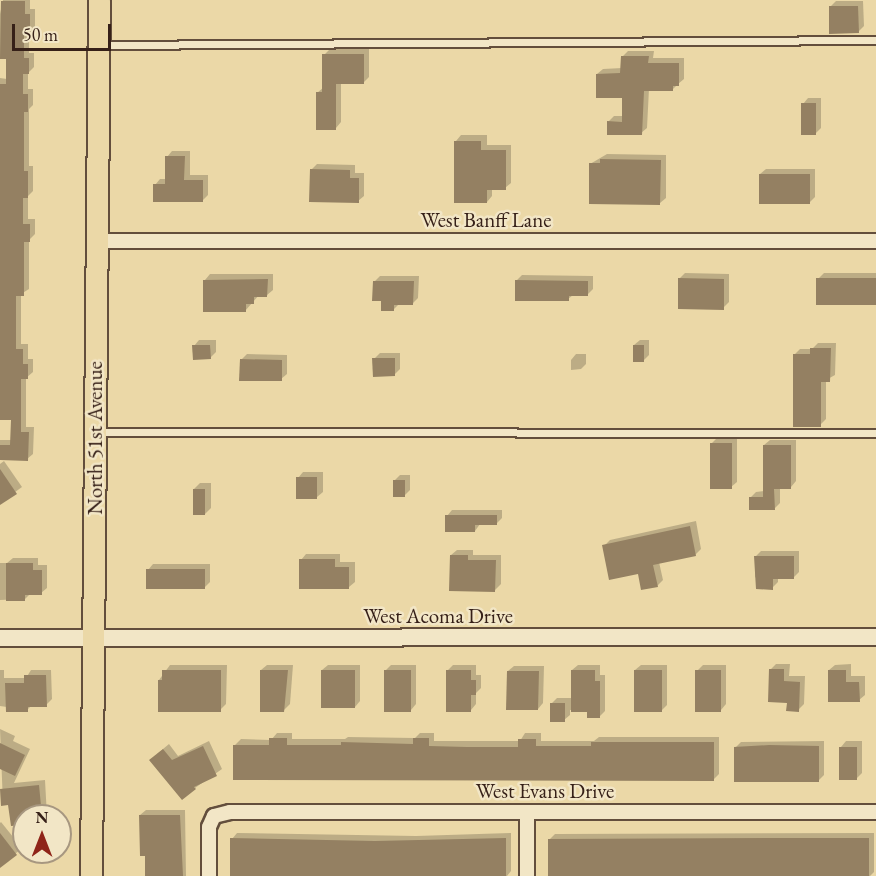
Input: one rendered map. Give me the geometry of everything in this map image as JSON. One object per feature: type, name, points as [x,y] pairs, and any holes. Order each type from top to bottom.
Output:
[{"type":"main road","name":"North 51st Avenue","points":[[91,876],[99,0]]},
{"type":"street","name":"West Banff Lane","points":[[96,241],[876,241]]},
{"type":"street","name":"West Acoma Drive","points":[[0,638],[876,638]]},
{"type":"street","name":"West Evans Drive","points":[[209,876],[209,827],[214,816],[230,812],[876,812]]},
{"type":"street","points":[[526,876],[527,813]]},
{"type":"lane","points":[[99,45],[876,40]]},
{"type":"lane","points":[[96,432],[876,433]]},
{"type":"building","points":[[1,1],[25,1],[25,14],[30,14],[30,35],[24,35],[24,58],[29,58],[29,74],[23,74],[23,94],[28,94],[28,112],[24,112],[24,171],[28,171],[28,198],[23,198],[23,224],[30,224],[30,242],[24,242],[24,296],[16,296],[16,349],[23,349],[23,364],[28,364],[28,379],[21,379],[21,432],[29,432],[28,461],[0,460],[0,445],[10,445],[11,420],[0,420],[0,84],[6,84],[6,59],[0,59]]},
{"type":"building","points":[[829,6],[858,6],[859,33],[829,34]]},
{"type":"building","points":[[322,54],[364,54],[364,84],[336,84],[336,130],[316,130],[316,92],[322,92]]},
{"type":"building","points":[[621,56],[649,56],[648,63],[679,63],[679,86],[673,86],[673,91],[644,91],[642,135],[607,135],[607,121],[622,122],[622,98],[596,98],[596,74],[620,73]]},
{"type":"building","points":[[801,103],[816,103],[816,135],[801,135]]},
{"type":"building","points":[[454,141],[481,141],[481,150],[506,150],[506,190],[487,190],[487,203],[454,203]]},
{"type":"building","points":[[165,156],[185,156],[184,180],[203,180],[203,202],[153,202],[153,184],[165,184]]},
{"type":"building","points":[[600,159],[661,160],[660,205],[589,204],[589,163],[600,163]]},
{"type":"building","points":[[310,169],[350,170],[350,178],[359,178],[359,203],[309,202]]},
{"type":"building","points":[[759,174],[810,174],[810,204],[759,204]]},
{"type":"building","points":[[678,278],[724,279],[724,310],[678,309]]},
{"type":"building","points":[[816,278],[876,278],[876,305],[816,305]]},
{"type":"building","points":[[268,279],[267,297],[254,297],[254,304],[246,304],[246,312],[203,312],[203,280]]},
{"type":"building","points":[[515,280],[588,281],[588,296],[569,296],[569,301],[515,301]]},
{"type":"building","points":[[373,281],[414,281],[413,305],[394,305],[394,311],[381,311],[381,301],[372,301]]},
{"type":"building","points":[[192,345],[210,345],[211,359],[193,360]]},
{"type":"building","points":[[633,345],[644,345],[644,362],[633,362]]},
{"type":"building","points":[[810,348],[831,348],[830,382],[821,382],[821,427],[793,427],[793,354],[810,354]]},
{"type":"building","points":[[372,358],[395,358],[395,376],[373,377]]},
{"type":"building","points":[[240,359],[282,360],[282,381],[239,381]]},
{"type":"building","points":[[710,443],[732,443],[732,489],[710,489]]},
{"type":"building","points":[[763,445],[791,445],[791,489],[774,489],[775,510],[749,510],[749,497],[763,497]]},
{"type":"building","points":[[0,469],[17,494],[0,505]]},
{"type":"building","points":[[296,477],[317,477],[317,499],[296,499]]},
{"type":"building","points":[[393,480],[405,480],[405,497],[393,497]]},
{"type":"building","points":[[193,489],[205,489],[205,515],[193,515]]},
{"type":"building","points":[[445,515],[497,515],[497,525],[475,525],[475,532],[445,532]]},
{"type":"building","points":[[690,526],[696,556],[653,565],[658,587],[641,590],[638,574],[609,580],[602,545]]},
{"type":"building","points":[[450,555],[468,555],[468,560],[496,560],[495,592],[449,591]]},
{"type":"building","points":[[754,556],[794,556],[794,579],[773,579],[773,590],[756,589]]},
{"type":"building","points":[[299,559],[335,559],[335,567],[349,567],[349,589],[299,589]]},
{"type":"building","points":[[6,563],[33,563],[33,570],[42,570],[42,595],[25,595],[25,601],[6,601]]},
{"type":"building","points":[[146,569],[205,569],[205,589],[146,589]]},
{"type":"building","points":[[769,669],[784,669],[784,681],[800,682],[799,712],[786,711],[787,703],[768,702]]},
{"type":"building","points":[[162,670],[221,670],[221,712],[158,712],[158,680],[162,680]]},
{"type":"building","points":[[260,670],[288,670],[284,712],[260,712]]},
{"type":"building","points":[[321,670],[355,670],[355,708],[321,708]]},
{"type":"building","points":[[384,670],[411,670],[411,712],[384,712]]},
{"type":"building","points":[[446,670],[471,670],[471,680],[476,680],[476,695],[471,695],[471,712],[446,712]]},
{"type":"building","points":[[571,670],[595,670],[595,681],[600,681],[600,718],[587,718],[587,712],[571,712]]},
{"type":"building","points":[[634,670],[662,670],[662,712],[634,712]]},
{"type":"building","points":[[695,670],[721,670],[721,712],[695,712]]},
{"type":"building","points":[[828,670],[846,670],[846,682],[859,682],[860,702],[828,702]]},
{"type":"building","points":[[507,671],[539,671],[538,710],[506,710]]},
{"type":"building","points":[[24,675],[46,675],[47,707],[28,707],[28,712],[6,712],[5,683],[24,683]]},
{"type":"building","points":[[550,703],[565,703],[565,722],[550,722]]},
{"type":"building","points":[[269,738],[287,738],[287,745],[341,745],[341,742],[413,744],[413,738],[429,738],[429,746],[467,747],[518,747],[518,739],[536,739],[536,746],[591,746],[591,742],[714,742],[714,781],[233,780],[233,745],[269,745]]},
{"type":"building","points":[[0,743],[25,755],[15,776],[0,769]]},
{"type":"building","points":[[203,746],[217,776],[194,787],[196,789],[182,800],[149,760],[163,749],[172,760]]},
{"type":"building","points":[[819,746],[819,782],[734,782],[734,747]]},
{"type":"building","points":[[839,747],[857,747],[857,780],[839,780]]},
{"type":"building","points":[[39,785],[41,804],[12,804],[11,826],[8,805],[1,806],[0,789]]},
{"type":"building","points":[[139,815],[180,815],[183,876],[145,876],[145,856],[140,856]]},
{"type":"building","points":[[0,833],[12,849],[12,859],[0,868]]},
{"type":"building","points":[[230,838],[375,841],[506,838],[506,876],[230,876]]},
{"type":"building","points":[[869,838],[869,876],[548,876],[548,839]]}]
